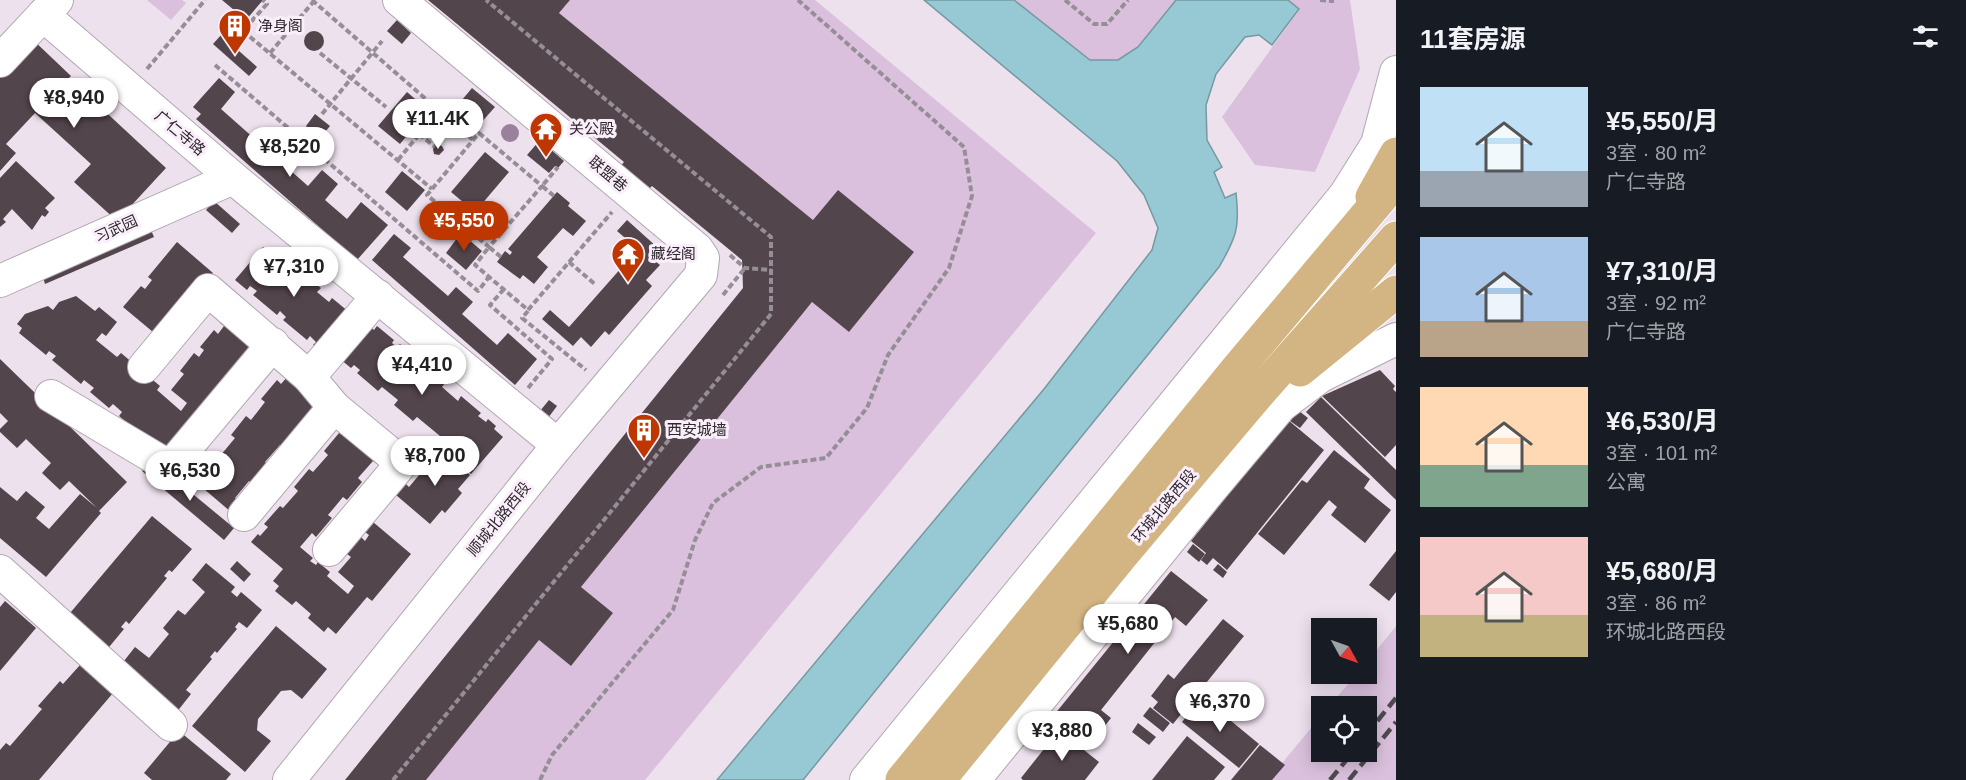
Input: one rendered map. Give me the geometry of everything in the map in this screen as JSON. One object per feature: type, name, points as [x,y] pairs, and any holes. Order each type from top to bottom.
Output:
[{"type":"main road","points":[[1349,238],[1367,206],[1386,149]]},
{"type":"main road","points":[[1349,238],[1396,180]]},
{"type":"main road","name":"环城北路西段","points":[[902,780],[1237,369],[1349,238]]},
{"type":"main road","name":"环城北路西段","points":[[939,780],[1122,555],[1270,399],[1317,327],[1396,238]]},
{"type":"main road","points":[[1270,399],[1312,372],[1396,292]]},
{"type":"street","name":"联盟巷","points":[[399,0],[697,249],[703,258]]},
{"type":"street","name":"广仁寺路","points":[[50,7],[129,90],[558,445]]},
{"type":"street","points":[[0,61],[50,7]]},
{"type":"street","points":[[866,780],[1345,195],[1386,149],[1396,72]]},
{"type":"street","name":"习武园","points":[[0,281],[233,178]]},
{"type":"street","name":"顺城北路西段","points":[[289,780],[558,445],[701,275],[703,258]]},
{"type":"street","points":[[144,367],[208,290],[309,377],[334,407],[402,463],[329,550]]},
{"type":"street","points":[[309,377],[378,296]]},
{"type":"street","points":[[1317,327],[1312,372],[1396,339]]},
{"type":"street","points":[[51,396],[171,467],[273,344]]},
{"type":"street","points":[[974,780],[1182,524],[1270,399]]},
{"type":"street","points":[[244,515],[334,407]]},
{"type":"street","points":[[1082,515],[1143,485]]},
{"type":"street","points":[[1122,555],[1182,524]]},
{"type":"street","points":[[0,571],[171,726]]},
{"type":"path","points":[[129,90],[206,0]]},
{"type":"path","points":[[540,780],[552,755],[672,610],[695,540],[713,503],[761,467],[826,458],[867,408],[888,355],[950,268],[972,196],[964,147],[798,0]]},
{"type":"path","points":[[1065,0],[1094,24],[1107,24],[1128,0]]},
{"type":"path","points":[[1320,0],[1334,1]]},
{"type":"path","points":[[239,35],[267,1]]},
{"type":"path","points":[[270,53],[313,1],[439,110],[458,123],[473,140]]},
{"type":"path","points":[[291,27],[298,33]]},
{"type":"path","points":[[243,31],[432,189]]},
{"type":"path","points":[[322,114],[382,41]]},
{"type":"path","points":[[320,53],[386,107]]},
{"type":"path","points":[[215,65],[478,291],[489,277]]},
{"type":"path","points":[[398,160],[439,110]]},
{"type":"path","points":[[501,257],[427,195],[479,133],[528,171],[554,196]]},
{"type":"path","points":[[419,134],[435,147]]},
{"type":"path","points":[[528,310],[475,265],[558,166],[566,173]]},
{"type":"path","points":[[411,179],[415,174]]},
{"type":"path","points":[[605,206],[612,212]]},
{"type":"path","points":[[590,370],[584,370],[522,318],[617,206]]},
{"type":"path","points":[[515,216],[522,222]]},
{"type":"path","points":[[468,242],[474,235]]},
{"type":"path","points":[[569,262],[596,285]]},
{"type":"path","points":[[745,268],[771,270]]},
{"type":"path","points":[[504,289],[490,305],[552,359],[511,408]]},
{"type":"shaded area","points":[[147,0],[182,0],[186,3],[171,20]]},
{"type":"shaded area","points":[[570,0],[815,0],[1096,233],[645,780],[426,780],[539,640],[571,666],[613,613],[581,587],[812,302],[849,332],[914,252],[838,190],[813,220],[559,13]]},
{"type":"shaded area","points":[[1014,0],[1176,0],[1138,47],[1118,60],[1090,60]]},
{"type":"shaded area","points":[[1288,0],[1350,0],[1360,69],[1315,172],[1255,165],[1222,117],[1299,10]]},
{"type":"shaded area","points":[[1396,626],[1396,780],[1268,780],[1311,728],[1311,762],[1377,762],[1377,696],[1338,696],[1348,684],[1377,684],[1377,650]]},
{"type":"water","points":[[924,0],[1014,0],[1090,60],[1118,60],[1138,47],[1176,0],[1288,0],[1299,9],[1272,45],[1259,35],[1245,37],[1216,74],[1206,105],[1207,140],[1222,167],[1214,172],[1225,198],[1236,193],[1237,205],[1235,232],[1219,267],[803,780],[717,780],[1044,389],[1152,250],[1158,228],[1144,195],[1117,161]]},
{"type":"building","points":[[222,0],[263,0],[246,20]]},
{"type":"building","name":"西安城墙","points":[[428,0],[570,0],[559,13],[813,220],[838,190],[914,252],[849,332],[812,302],[581,587],[613,613],[571,666],[539,640],[426,780],[345,780],[743,288],[742,260],[652,186],[646,192],[618,169],[624,162]]},
{"type":"building","points":[[397,20],[411,33],[402,44],[387,31]]},
{"type":"building","points":[[310,31],[318,31],[324,37],[324,45],[318,51],[310,51],[304,45],[304,37]]},
{"type":"building","name":"净身阁","points":[[221,35],[257,67],[249,76],[213,44]]},
{"type":"building","points":[[30,37],[71,76],[69,78],[166,168],[117,221],[74,182],[91,164],[35,113],[6,144],[16,153],[0,171],[0,68]]},
{"type":"building","points":[[219,78],[235,92],[221,109],[308,186],[322,170],[338,184],[325,200],[347,219],[361,202],[388,225],[357,260],[196,119],[201,114],[193,107]]},
{"type":"building","points":[[472,88],[495,107],[479,125],[457,106]]},
{"type":"building","points":[[407,92],[428,110],[400,144],[378,126]]},
{"type":"building","points":[[315,114],[330,126],[320,138],[306,126]]},
{"type":"building","name":"关公殿","points":[[540,140],[564,161],[549,173],[527,155]]},
{"type":"building","points":[[436,144],[442,146],[444,150],[439,155],[434,154],[433,149]]},
{"type":"building","points":[[485,152],[509,172],[475,212],[451,192]]},
{"type":"building","points":[[16,161],[55,198],[45,208],[49,212],[45,217],[42,215],[32,230],[12,209],[3,219],[6,222],[0,227],[0,178]]},
{"type":"building","points":[[402,171],[425,190],[407,211],[385,192]]},
{"type":"building","points":[[557,192],[570,203],[568,206],[586,221],[573,236],[563,228],[537,257],[548,267],[534,284],[523,275],[520,279],[497,262],[505,251],[510,255],[512,252],[508,249]]},
{"type":"building","points":[[214,201],[240,224],[232,233],[206,210]]},
{"type":"building","name":"藏经阁","points":[[627,220],[657,247],[649,256],[660,265],[646,280],[652,286],[609,335],[605,331],[591,347],[581,337],[573,346],[542,319],[550,310],[569,327],[638,249],[617,231]]},
{"type":"building","points":[[151,230],[154,237],[45,284],[43,277]]},
{"type":"building","points":[[461,233],[482,251],[466,270],[446,253]]},
{"type":"building","points":[[394,234],[411,248],[403,257],[448,296],[456,287],[473,302],[462,314],[497,345],[508,333],[537,359],[515,385],[372,260]]},
{"type":"building","points":[[177,242],[213,273],[159,337],[123,307],[141,286],[145,289],[152,280],[148,277]]},
{"type":"building","points":[[263,247],[269,252],[273,248],[291,262],[287,267],[299,277],[303,273],[321,288],[317,292],[329,302],[332,298],[349,312],[325,355],[313,345],[316,342],[310,336],[307,340],[283,320],[286,317],[280,311],[277,315],[253,295],[257,291],[250,286],[247,290],[235,280]]},
{"type":"building","points":[[76,296],[95,311],[99,307],[117,322],[106,336],[102,333],[96,340],[117,357],[121,353],[160,386],[157,390],[181,411],[187,403],[171,390],[184,374],[180,371],[194,353],[199,357],[204,350],[200,347],[214,330],[218,334],[224,326],[220,323],[227,314],[265,346],[166,456],[119,416],[122,412],[113,404],[109,408],[90,392],[94,388],[84,380],[81,384],[52,360],[56,356],[49,351],[46,355],[19,333],[22,328],[17,324],[25,314],[48,306],[53,310],[59,302]]},
{"type":"building","points":[[368,325],[374,330],[377,326],[394,340],[392,343],[397,347],[400,344],[410,353],[406,358],[422,371],[426,367],[445,383],[442,387],[458,401],[461,396],[481,413],[478,416],[486,422],[488,419],[496,426],[494,429],[503,437],[471,474],[457,462],[463,455],[417,417],[413,421],[394,405],[398,400],[382,387],[378,391],[357,373],[360,370],[354,365],[351,368],[340,359]]},
{"type":"building","points":[[0,359],[127,482],[99,511],[101,513],[46,577],[0,538],[0,487],[17,501],[26,491],[45,507],[36,518],[49,529],[80,494],[97,508],[69,481],[60,490],[42,473],[51,463],[26,439],[17,448],[0,432],[8,421],[0,413]]},
{"type":"building","points":[[1380,370],[1395,386],[1393,389],[1396,392],[1396,445],[1385,457],[1322,396]]},
{"type":"building","points":[[289,375],[322,403],[315,412],[311,409],[297,427],[300,429],[283,449],[280,445],[265,462],[269,465],[253,485],[249,481],[235,498],[239,501],[231,512],[197,483],[205,474],[201,471],[216,452],[220,456],[235,438],[231,435],[246,416],[251,420],[265,402],[261,399],[277,380],[281,384]]},
{"type":"building","points":[[1321,397],[1396,470],[1396,500],[1306,412]]},
{"type":"building","points":[[549,400],[557,406],[548,418],[540,411]]},
{"type":"building","points":[[1299,411],[1308,418],[1300,428],[1290,421]]},
{"type":"building","points":[[1288,420],[1324,450],[1227,570],[1213,558],[1207,565],[1201,560],[1206,553],[1191,541]]},
{"type":"building","points":[[349,429],[383,457],[377,464],[373,461],[358,478],[362,482],[347,500],[343,497],[328,515],[332,518],[316,537],[312,533],[300,547],[313,558],[310,561],[316,565],[318,562],[330,572],[327,576],[348,594],[354,586],[338,572],[351,557],[347,554],[361,537],[365,541],[369,535],[365,532],[373,522],[411,554],[372,601],[367,597],[336,634],[328,627],[324,632],[308,618],[311,614],[296,601],[292,605],[275,591],[279,586],[273,581],[283,569],[251,542],[268,527],[264,524],[280,506],[283,508],[298,491],[294,487],[309,469],[313,472],[328,455],[324,451],[339,433],[344,436]]},
{"type":"building","points":[[437,446],[470,475],[458,489],[462,493],[445,513],[442,510],[430,524],[396,495],[406,484],[409,487],[431,461],[428,459]]},
{"type":"building","points":[[1334,450],[1370,479],[1364,488],[1391,510],[1365,543],[1331,515],[1337,507],[1329,500],[1284,555],[1258,534],[1302,480],[1307,483]]},
{"type":"building","points":[[147,465],[171,476],[234,528],[224,540],[142,471]]},
{"type":"building","points":[[152,516],[192,549],[172,572],[169,570],[164,576],[167,578],[129,624],[126,621],[121,627],[124,629],[105,652],[65,619]]},
{"type":"building","points":[[1193,544],[1205,554],[1199,562],[1187,552]]},
{"type":"building","points":[[1396,551],[1396,592],[1389,601],[1369,585]]},
{"type":"building","points":[[237,561],[251,574],[244,582],[230,569]]},
{"type":"building","points":[[206,563],[235,587],[231,592],[237,597],[241,592],[262,610],[247,628],[239,622],[235,627],[237,629],[217,653],[215,651],[210,657],[212,659],[186,690],[191,694],[176,713],[120,666],[135,647],[149,658],[169,634],[163,628],[178,610],[185,615],[205,592],[192,580]]},
{"type":"building","points":[[1218,564],[1227,572],[1223,578],[1213,570]]},
{"type":"building","points":[[1171,571],[1208,600],[1186,626],[1175,617],[1101,710],[1111,718],[1091,744],[1054,715]]},
{"type":"building","points":[[5,601],[36,628],[0,671],[0,607]]},
{"type":"building","points":[[1223,619],[1244,636],[1173,724],[1153,708],[1158,702],[1151,696],[1168,674],[1174,679]]},
{"type":"building","points":[[276,626],[327,669],[302,699],[291,690],[281,691],[258,719],[257,730],[271,741],[245,772],[192,726]]},
{"type":"building","points":[[80,665],[113,693],[39,780],[0,780],[0,750],[6,743],[10,746],[42,709],[38,706],[60,681],[63,684]]},
{"type":"building","points":[[1202,697],[1259,744],[1239,768],[1182,722]]},
{"type":"building","points":[[1150,707],[1170,723],[1163,732],[1143,716]]},
{"type":"building","points":[[1138,723],[1156,737],[1149,745],[1132,732]]},
{"type":"building","points":[[1059,730],[1099,762],[1085,780],[1023,780],[1021,778]]},
{"type":"building","points":[[179,731],[231,774],[226,780],[152,780],[144,773]]},
{"type":"building","points":[[1187,736],[1225,767],[1214,780],[1152,780]]},
{"type":"building","points":[[1260,745],[1285,765],[1272,780],[1231,780]]},
{"type":"railway","points":[[1377,721],[1396,698]]},
{"type":"railway","points":[[1349,780],[1396,722]]},
{"type":"railway","points":[[1330,780],[1345,762]]},
{"type":"place","name":"净身阁","points":[[235,55]]},
{"type":"place","name":"关公殿","points":[[546,158]]},
{"type":"place","name":"藏经阁","points":[[628,283]]},
{"type":"place","name":"西安城墙","points":[[644,459]]}]
